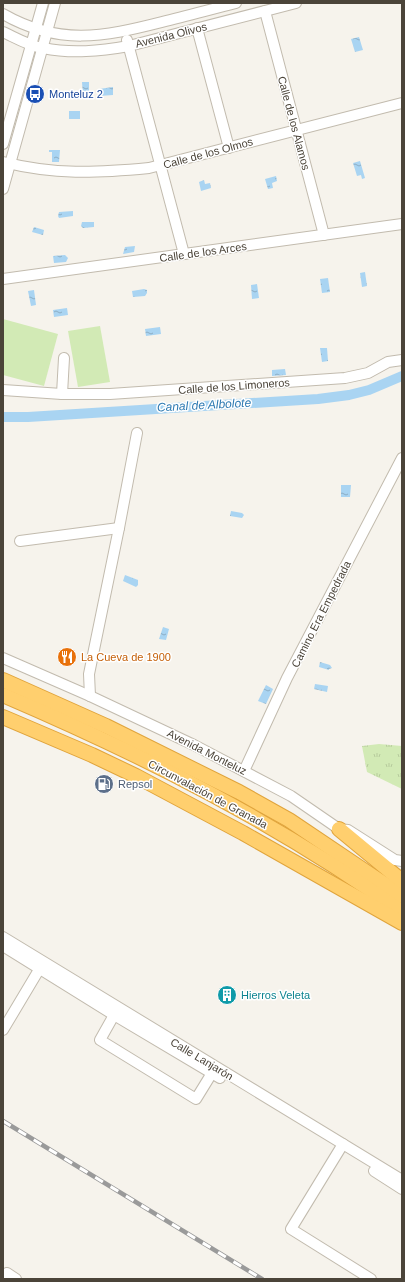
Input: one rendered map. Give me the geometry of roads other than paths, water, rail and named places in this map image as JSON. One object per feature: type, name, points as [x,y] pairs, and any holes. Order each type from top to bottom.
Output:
[{"type":"highway","name":"Circunvalación de Granada","points":[[3,680],[106,726],[238,792],[288,820],[402,896]]},
{"type":"highway","name":"Circunvalación de Granada","points":[[3,695],[102,739],[187,780],[242,809],[342,870],[402,912]]},
{"type":"highway","points":[[3,717],[92,755],[136,776],[243,833],[402,923]]},
{"type":"highway","points":[[339,829],[402,880]]},
{"type":"street","points":[[3,144],[43,3]]},
{"type":"street","points":[[3,189],[6,163],[55,3]]},
{"type":"street","name":"Avenida Olivos","points":[[3,14],[17,22],[46,32],[65,35],[91,36],[126,32],[208,7],[236,3]]},
{"type":"street","name":"Avenida Olivos","points":[[3,32],[31,45],[42,48],[78,52],[103,50],[129,46],[296,3]]},
{"type":"street","name":"Avenida Olivos","points":[[208,7],[212,25]]},
{"type":"street","name":"Calle de los Alamos","points":[[265,11],[295,130],[324,235]]},
{"type":"street","points":[[197,28],[228,148]]},
{"type":"street","name":"Avenida Olivos","points":[[126,32],[129,46]]},
{"type":"street","points":[[129,46],[184,254]]},
{"type":"street","name":"Calle de los Olmos","points":[[6,163],[28,168],[72,172],[108,172],[149,168],[402,103]]},
{"type":"street","name":"Calle de los Arces","points":[[3,279],[402,224]]},
{"type":"street","points":[[62,394],[64,358]]},
{"type":"street","name":"Calle de los Limoneros","points":[[3,390],[62,394],[110,394],[345,378],[368,373],[388,362],[402,360]]},
{"type":"street","points":[[90,696],[89,674],[137,433]]},
{"type":"street","name":"Camino Era Empedrada","points":[[244,772],[287,678],[402,458]]},
{"type":"street","points":[[20,541],[119,528]]},
{"type":"street","name":"Avenida Monteluz","points":[[3,658],[90,696],[194,745],[291,796],[339,829],[348,830],[395,860],[402,861]]},
{"type":"street","name":"Calle Lanjarón","points":[[3,937],[341,1147],[402,1189]]},
{"type":"street","name":"Calle Lanjarón","points":[[3,946],[114,1015],[212,1073],[402,1180]]},
{"type":"street","points":[[3,1030],[40,968]]},
{"type":"street","name":"Calle Lanjarón","points":[[114,1015],[100,1040],[196,1099],[212,1073]]},
{"type":"street","points":[[341,1147],[291,1229],[371,1279]]},
{"type":"street","points":[[3,1279],[7,1273],[16,1279]]},
{"type":"water","points":[[359,37],[363,50],[355,52],[351,39]]},
{"type":"water","points":[[82,82],[89,82],[89,93],[87,93],[87,96],[83,96]]},
{"type":"water","points":[[113,87],[113,95],[99,96],[99,89]]},
{"type":"water","points":[[69,111],[80,111],[80,119],[69,119]]},
{"type":"water","points":[[49,150],[60,150],[59,162],[52,162],[52,152],[49,152]]},
{"type":"water","points":[[360,161],[365,178],[362,179],[361,175],[357,176],[353,163]]},
{"type":"water","points":[[276,176],[277,181],[272,183],[273,188],[268,189],[265,179]]},
{"type":"water","points":[[204,180],[205,184],[210,183],[211,188],[201,191],[199,182]]},
{"type":"water","points":[[73,211],[73,216],[59,218],[58,216],[59,212]]},
{"type":"water","points":[[82,222],[94,222],[94,227],[83,228],[81,226]]},
{"type":"water","points":[[34,227],[44,230],[43,235],[32,232]]},
{"type":"water","points":[[135,246],[134,252],[123,254],[125,247]]},
{"type":"water","points":[[65,255],[68,258],[66,262],[54,263],[53,256]]},
{"type":"water","points":[[365,272],[367,286],[362,287],[360,273]]},
{"type":"water","points":[[328,278],[330,292],[322,293],[320,279]]},
{"type":"water","points":[[257,284],[259,298],[252,299],[251,285]]},
{"type":"water","points":[[34,290],[36,305],[31,306],[28,291]]},
{"type":"water","points":[[147,290],[145,296],[133,297],[132,291]]},
{"type":"water","points":[[67,308],[68,315],[54,317],[53,310]]},
{"type":"water","points":[[160,327],[161,334],[146,336],[145,329]]},
{"type":"water","points":[[320,348],[327,348],[328,361],[322,362]]},
{"type":"water","points":[[285,369],[286,375],[272,376],[272,370]]},
{"type":"water","points":[[341,485],[351,485],[350,497],[341,497]]},
{"type":"water","points":[[231,511],[242,513],[244,515],[242,518],[230,516]]},
{"type":"water","points":[[125,575],[138,580],[138,585],[136,587],[123,581]]},
{"type":"water","points":[[163,627],[169,629],[166,640],[159,639]]},
{"type":"water","points":[[320,662],[330,665],[332,668],[329,670],[319,667]]},
{"type":"water","points":[[315,684],[328,686],[327,692],[314,689]]},
{"type":"water","points":[[266,685],[273,689],[266,704],[258,701]]},
{"type":"waterway","name":"Canal de Albolote","points":[[3,417],[28,417],[318,399],[349,395],[369,390],[402,376]]},
{"type":"railway","points":[[3,1121],[262,1279]]},
{"type":"place","name":"Monteluz 2","points":[[35,94]]},
{"type":"place","name":"La Cueva de 1900","points":[[67,657]]},
{"type":"place","name":"Repsol","points":[[104,784]]},
{"type":"place","name":"Hierros Veleta","points":[[227,995]]}]
